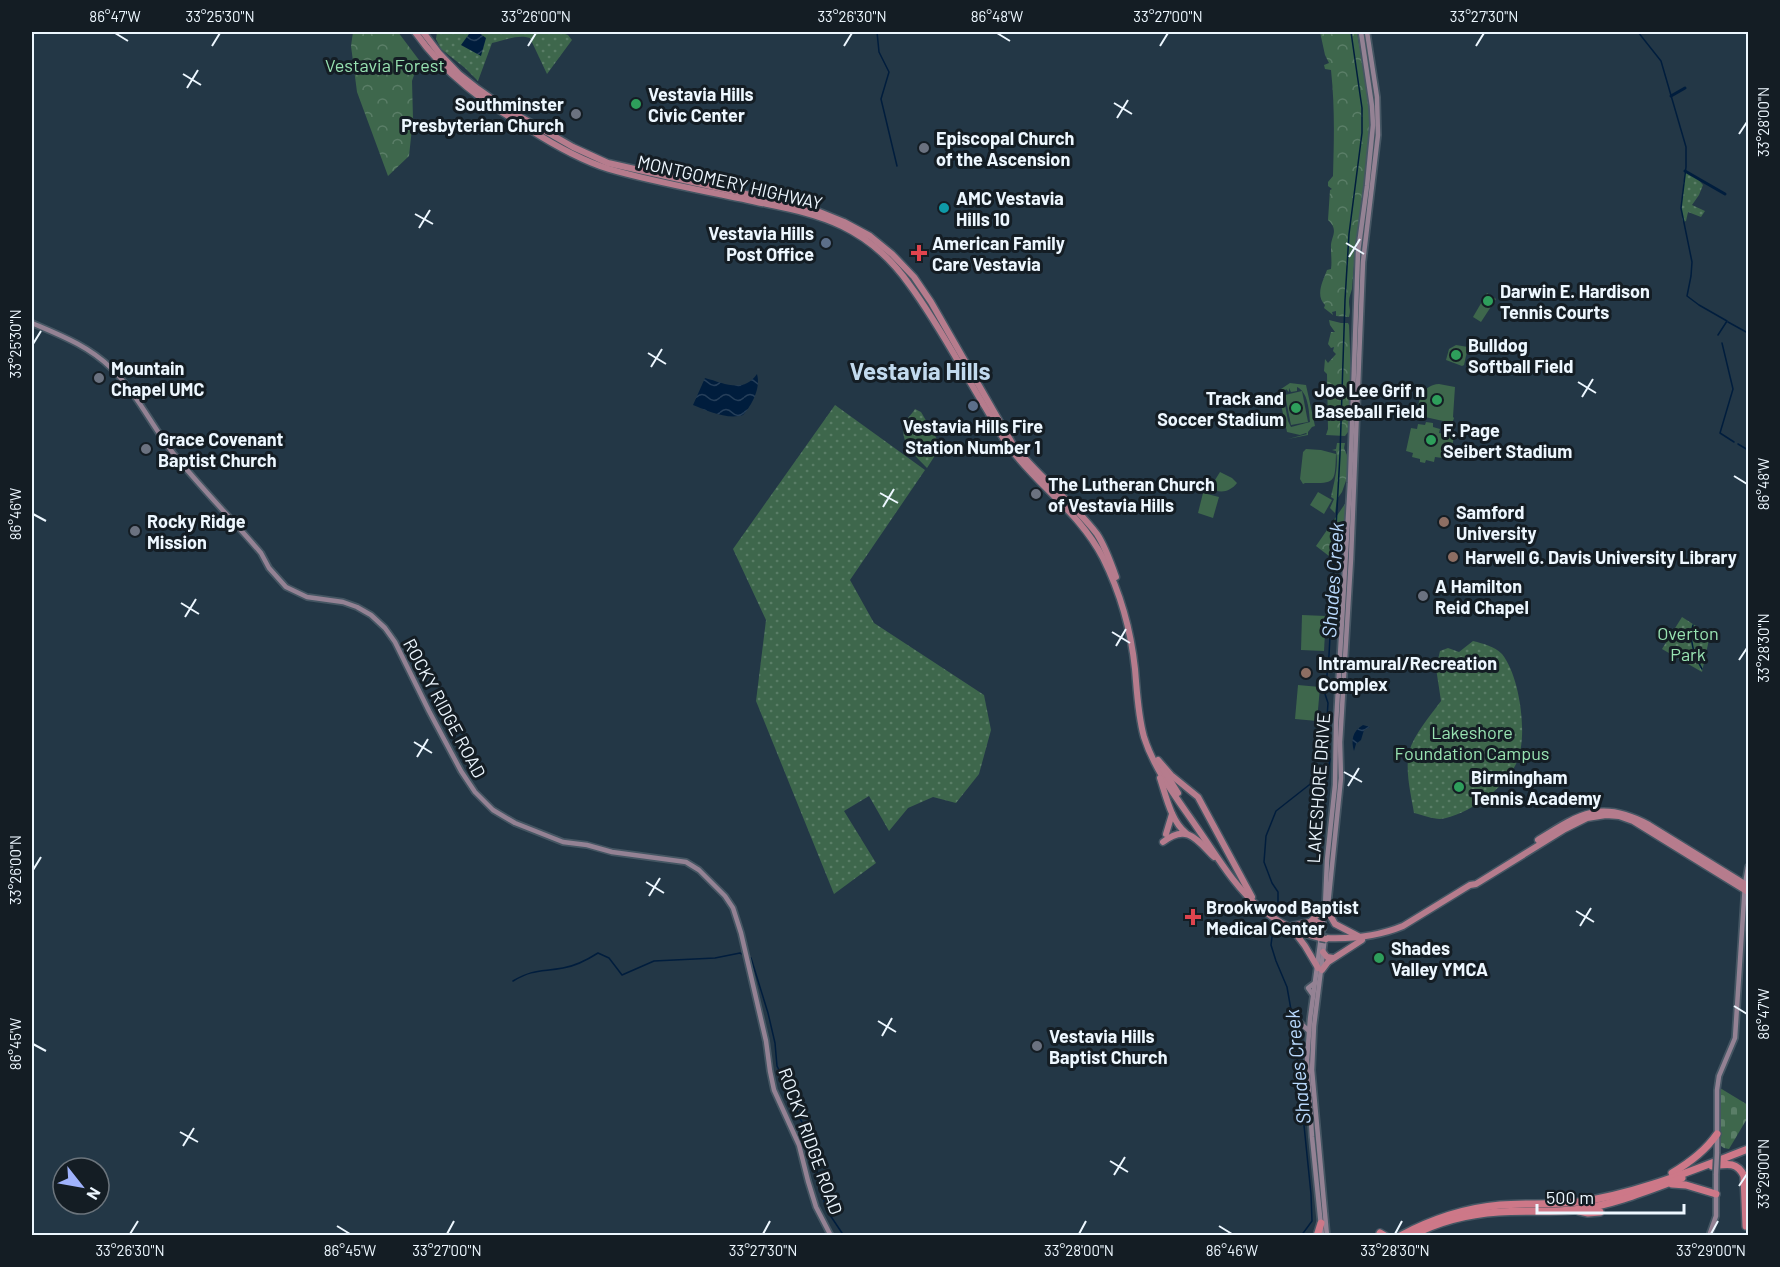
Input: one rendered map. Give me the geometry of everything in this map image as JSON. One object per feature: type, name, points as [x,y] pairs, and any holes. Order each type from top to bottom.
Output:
[{"type":"highway","points":[[1650,1184],[1715,1147],[1717,1134]]},
{"type":"highway","points":[[1714,1170],[1748,1152]]},
{"type":"highway","points":[[1400,1236],[1434,1220],[1475,1208],[1607,1200],[1748,1152]]},
{"type":"highway","points":[[1411,1236],[1445,1221],[1476,1214],[1573,1210],[1728,1164],[1742,1170],[1744,1176],[1746,1226],[1749,1204]]},
{"type":"highway","points":[[1660,1186],[1681,1184],[1716,1194]]},
{"type":"highway","points":[[1573,1210],[1588,1214],[1600,1212]]},
{"type":"highway","points":[[1317,1236],[1321,1223]]},
{"type":"main road","name":"MONTGOMERY HIGHWAY","points":[[415,32],[434,56],[461,83],[487,103],[579,150],[608,163],[832,221],[852,231],[889,259],[909,283],[937,324],[1008,446],[1087,531],[1106,564],[1120,598],[1131,644],[1144,737],[1165,781],[1241,889],[1263,909],[1289,926],[1310,935],[1323,935],[1344,940]]},
{"type":"main road","name":"MONTGOMERY HIGHWAY","points":[[423,32],[459,74],[569,152],[605,168],[788,202],[826,214],[861,230],[892,254],[914,277],[931,302],[1024,460],[1082,516],[1101,542],[1113,568],[1131,626],[1144,723],[1157,763],[1239,882],[1263,909]]},
{"type":"main road","name":"LAKESHORE DRIVE","points":[[1323,935],[1340,786],[1338,742],[1354,504],[1361,293],[1364,247],[1376,157],[1378,116],[1361,32]]},
{"type":"main road","name":"LAKESHORE DRIVE","points":[[1367,32],[1374,97]]},
{"type":"main road","points":[[569,152],[576,153],[579,150]]},
{"type":"main road","points":[[812,214],[818,218],[819,224]]},
{"type":"main road","name":"ROCKY RIDGE ROAD","points":[[32,323],[81,345],[113,369],[174,453],[261,553],[269,568],[286,587],[307,597],[343,602],[371,615],[385,628],[395,642],[461,771],[475,792],[493,810],[516,824],[564,842],[612,852],[686,862],[699,870],[718,888],[732,908],[741,933],[766,1041],[774,1090],[799,1145],[816,1207],[831,1236]]},
{"type":"main road","points":[[1050,502],[1053,498],[1058,499]]},
{"type":"main road","points":[[1157,763],[1172,813],[1179,826],[1196,839],[1229,873]]},
{"type":"main road","points":[[1157,763],[1198,797],[1252,898]]},
{"type":"main road","points":[[1166,834],[1172,813]]},
{"type":"main road","name":"MONTGOMERY HIGHWAY","points":[[1323,935],[1344,940],[1391,933],[1392,930],[1415,920],[1579,821],[1594,816],[1619,816],[1632,821],[1747,889]]},
{"type":"main road","points":[[1163,842],[1173,835],[1187,834]]},
{"type":"main road","points":[[1717,1134],[1719,1076],[1735,1038],[1744,900],[1749,867]]},
{"type":"main road","points":[[1454,896],[1459,885]]},
{"type":"main road","points":[[1305,946],[1310,935],[1308,928],[1312,921],[1326,909],[1335,924],[1364,938]]},
{"type":"main road","points":[[1320,969],[1289,926],[1312,921],[1321,924],[1323,935],[1312,1070],[1327,1236]]},
{"type":"main road","points":[[1322,953],[1323,935],[1329,924],[1335,924]]},
{"type":"main road","points":[[1345,951],[1344,940],[1348,935],[1346,931]]},
{"type":"main road","points":[[1322,1236],[1307,1071],[1313,996],[1312,991],[1308,988],[1316,982],[1320,969],[1364,938]]},
{"type":"main road","points":[[1310,954],[1316,956],[1322,953]]},
{"type":"main road","points":[[1322,953],[1334,958]]},
{"type":"main road","points":[[1309,1031],[1300,1021],[1311,1010]]},
{"type":"main road","points":[[1709,1236],[1716,1219],[1715,1147]]},
{"type":"green space","name":"Vestavia Forest","points":[[353,32],[398,32],[419,60],[412,81],[413,119],[409,156],[388,176],[357,92],[351,46]]},
{"type":"green space","points":[[437,32],[559,32],[568,35],[572,40],[547,74],[530,38],[516,37],[492,43],[478,81],[441,49],[436,39]]},
{"type":"green space","points":[[1320,32],[1357,32],[1369,100],[1369,148],[1349,299],[1349,317],[1336,316],[1336,311],[1332,312],[1333,315],[1324,308],[1320,292],[1327,270],[1331,269],[1331,244],[1334,231],[1328,220],[1330,190],[1332,189],[1328,186],[1328,182],[1333,176],[1334,123],[1331,70],[1325,69],[1324,65],[1329,63]]},
{"type":"green space","points":[[1685,171],[1696,177],[1703,185],[1692,205],[1705,211],[1701,217],[1688,212],[1686,221],[1683,222],[1681,208]]},
{"type":"green space","points":[[1487,293],[1496,299],[1481,322],[1473,317]]},
{"type":"green space","points":[[1329,320],[1349,325],[1351,373],[1348,432],[1345,436],[1326,435],[1328,429],[1325,359],[1328,363],[1336,354],[1333,351],[1334,347],[1331,348],[1328,344],[1331,332],[1335,332]]},
{"type":"green space","name":"Bulldog Softball Field","points":[[1456,345],[1468,347],[1462,366],[1446,360],[1449,349]]},
{"type":"green space","points":[[1290,383],[1306,385],[1315,426],[1308,432],[1308,435],[1288,439],[1307,434],[1287,432],[1278,391]],"holes":[[[1297,387],[1301,389],[1307,402],[1310,422],[1291,427],[1283,394],[1286,389],[1289,392],[1289,388],[1291,392],[1297,391]]]},
{"type":"green space","name":"Joe Lee Grif n Baseball Field","points":[[1439,384],[1455,387],[1454,418],[1448,425],[1443,421],[1416,415],[1425,390]]},
{"type":"green space","name":"Track and Soccer Stadium","points":[[1302,391],[1308,422],[1291,425],[1285,395]]},
{"type":"green space","points":[[835,405],[925,470],[850,580],[874,623],[984,695],[991,730],[979,774],[956,803],[933,797],[908,808],[889,831],[869,796],[844,811],[876,863],[834,894],[756,701],[766,620],[733,549]]},
{"type":"green space","points":[[915,409],[921,412],[941,446],[927,468],[910,449],[904,438],[905,424]]},
{"type":"green space","name":"F. Page Seibert Stadium","points":[[1426,422],[1433,423],[1433,427],[1440,429],[1439,433],[1454,436],[1450,459],[1435,457],[1434,462],[1426,460],[1425,463],[1412,457],[1413,453],[1406,451],[1411,428],[1417,429],[1418,424],[1425,425]]},
{"type":"green space","points":[[1337,443],[1345,443],[1348,475],[1337,499],[1335,513],[1330,508],[1334,499],[1331,497],[1337,463],[1336,451],[1332,450],[1336,449]]},
{"type":"green space","points":[[1306,449],[1336,454],[1335,472],[1331,480],[1303,484],[1300,479],[1303,452]]},
{"type":"green space","points":[[1220,472],[1237,483],[1225,491],[1210,488]]},
{"type":"green space","points":[[1318,492],[1332,500],[1324,514],[1310,505]]},
{"type":"green space","points":[[1203,493],[1219,497],[1213,518],[1198,513]]},
{"type":"green space","points":[[1347,501],[1344,541],[1343,546],[1338,549],[1338,563],[1316,546]]},
{"type":"green space","points":[[1302,615],[1326,616],[1324,651],[1301,650]]},
{"type":"green space","name":"Overton Park","points":[[1682,617],[1710,635],[1702,672],[1662,649]]},
{"type":"green space","name":"Lakeshore Foundation Campus","points":[[1473,641],[1496,649],[1502,654],[1514,677],[1521,708],[1520,753],[1511,773],[1484,799],[1451,817],[1431,818],[1414,813],[1408,775],[1409,752],[1418,732],[1441,701],[1436,668],[1440,651],[1448,648],[1459,652]]},
{"type":"green space","points":[[1298,685],[1320,687],[1317,721],[1295,719]]},
{"type":"green space","points":[[1720,1088],[1748,1105],[1748,1117],[1729,1149],[1721,1146]]},
{"type":"water","points":[[473,32],[478,32],[486,38],[481,56],[461,45]]},
{"type":"water","points":[[757,374],[758,385],[755,396],[743,415],[724,416],[693,405],[705,378],[739,385],[746,384]]},
{"type":"water","points":[[1363,725],[1370,727],[1364,730],[1354,751],[1353,737]]},
{"type":"waterway","points":[[877,32],[879,52],[889,72],[881,99],[897,166]]},
{"type":"waterway","name":"Shades Creek","points":[[1275,917],[1278,892],[1264,862],[1266,836],[1276,811],[1323,774],[1330,759],[1325,748],[1328,703],[1325,694],[1340,454],[1345,300],[1349,234],[1362,133],[1362,108],[1351,32]]},
{"type":"waterway","points":[[1638,32],[1661,61],[1686,147],[1681,208],[1692,262],[1687,296],[1727,321],[1718,335]]},
{"type":"waterway","points":[[1671,96],[1685,88]]},
{"type":"waterway","points":[[1685,171],[1725,194]]},
{"type":"waterway","points":[[1728,322],[1748,333]]},
{"type":"waterway","points":[[1722,343],[1733,389],[1720,433],[1734,442]]},
{"type":"waterway","points":[[1738,444],[1748,450]]},
{"type":"waterway","points":[[1693,625],[1692,642],[1702,669]]},
{"type":"waterway","name":"Shades Creek","points":[[1274,921],[1271,945],[1287,987],[1294,1027],[1311,1194],[1312,1221],[1301,1236]]},
{"type":"waterway","points":[[513,981],[532,973],[572,966],[598,953],[609,958],[622,975],[654,961],[715,958],[740,953],[744,955]]},
{"type":"waterway","points":[[748,957],[751,958],[768,1013],[775,1043],[777,1066],[806,1129],[826,1209],[844,1236]]},
{"type":"place","name":"Vestavia Hills Civic Center","points":[[636,104]]},
{"type":"place","name":"Southminster Presbyterian Church","points":[[576,114]]},
{"type":"place","name":"Episcopal Church of the Ascension","points":[[924,148]]},
{"type":"place","name":"AMC Vestavia Hills 10","points":[[944,208]]},
{"type":"place","name":"Vestavia Hills Post Office","points":[[826,243]]},
{"type":"place","name":"American Family Care Vestavia","points":[[919,253]]},
{"type":"place","name":"Darwin E. Hardison Tennis Courts","points":[[1488,301]]},
{"type":"place","name":"Bulldog Softball Field","points":[[1456,355]]},
{"type":"place","name":"Mountain Chapel UMC","points":[[99,378]]},
{"type":"place","name":"Joe Lee Grif n Baseball Field","points":[[1437,400]]},
{"type":"place","name":"Vestavia Hills Fire Station Number 1","points":[[973,406]]},
{"type":"place","name":"Track and Soccer Stadium","points":[[1296,408]]},
{"type":"place","name":"F. Page Seibert Stadium","points":[[1431,440]]},
{"type":"place","name":"Grace Covenant Baptist Church","points":[[146,449]]},
{"type":"place","name":"The Lutheran Church of Vestavia Hills","points":[[1036,494]]},
{"type":"place","name":"Samford University","points":[[1444,522]]},
{"type":"place","name":"Rocky Ridge Mission","points":[[135,531]]},
{"type":"place","name":"Harwell G. Davis University Library","points":[[1453,557]]},
{"type":"place","name":"A Hamilton Reid Chapel","points":[[1423,596]]},
{"type":"place","name":"Intramural/Recreation Complex","points":[[1306,673]]},
{"type":"place","name":"Birmingham Tennis Academy","points":[[1459,787]]},
{"type":"place","name":"Brookwood Baptist Medical Center","points":[[1193,917]]},
{"type":"place","name":"Shades Valley YMCA","points":[[1379,958]]},
{"type":"place","name":"Vestavia Hills Baptist Church","points":[[1037,1046]]},
{"type":"district","name":"Vestavia Hills","points":[[920,370]]}]
